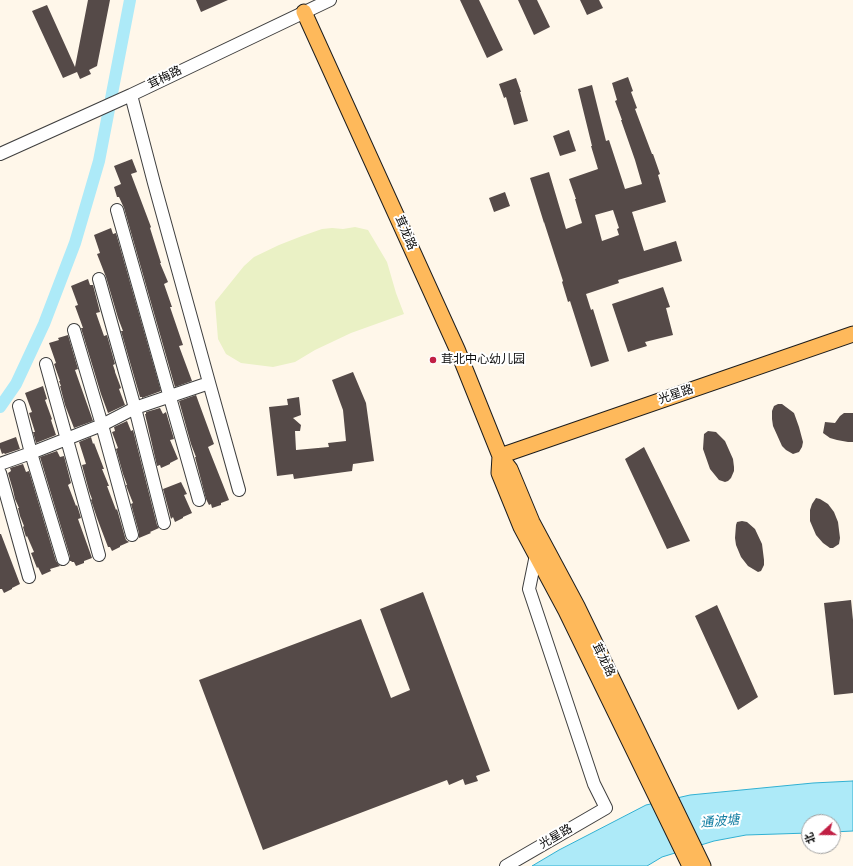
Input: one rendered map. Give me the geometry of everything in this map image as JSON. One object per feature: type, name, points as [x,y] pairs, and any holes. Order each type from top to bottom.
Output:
[{"type":"main road","name":"茸龙路","points":[[304,12],[457,350],[500,456],[510,470],[532,522],[690,866]]},
{"type":"main road","name":"光星路","points":[[500,456],[853,334]]},
{"type":"main road","name":"茸龙路","points":[[500,456],[499,473],[521,527],[536,555],[572,608],[704,866]]},
{"type":"street","name":"茸梅路","points":[[0,154],[131,95],[330,0]]},
{"type":"street","points":[[131,95],[239,490]]},
{"type":"street","points":[[117,210],[199,500]]},
{"type":"street","points":[[99,279],[135,408],[164,523]]},
{"type":"street","points":[[74,330],[132,535]]},
{"type":"street","points":[[46,364],[99,555]]},
{"type":"street","points":[[0,464],[102,425],[135,408],[209,383]]},
{"type":"street","points":[[19,406],[63,559]]},
{"type":"street","points":[[0,473],[29,577]]},
{"type":"street","name":"光星路","points":[[506,866],[606,808],[594,784],[529,589],[536,555]]},
{"type":"green space","points":[[355,227],[368,230],[387,262],[404,314],[351,333],[315,350],[295,362],[273,367],[241,363],[226,354],[218,339],[215,302],[244,266],[254,257],[302,236],[322,229],[343,229]]},
{"type":"water","name":"通波塘","points":[[853,781],[853,831],[841,832],[841,814],[801,814],[801,833],[746,835],[714,841],[662,857],[647,866],[532,866],[559,850],[646,805],[690,795],[813,783]]},
{"type":"building","points":[[88,0],[110,0],[97,66],[89,70],[91,74],[80,79],[77,72],[63,78],[32,11],[47,5],[75,67]]},
{"type":"building","points":[[196,0],[228,0],[201,12]]},
{"type":"building","points":[[460,0],[479,0],[503,50],[487,58]]},
{"type":"building","points":[[518,0],[537,0],[550,27],[534,35]]},
{"type":"building","points":[[580,0],[599,0],[603,8],[587,15]]},
{"type":"building","points":[[628,77],[633,91],[631,92],[637,108],[635,109],[660,174],[658,175],[666,202],[632,212],[644,251],[676,241],[682,261],[618,280],[619,283],[586,294],[591,310],[593,309],[609,361],[591,367],[570,301],[568,302],[562,282],[563,281],[530,178],[549,172],[566,229],[582,223],[569,179],[598,169],[591,146],[578,89],[592,85],[606,141],[609,140],[625,189],[642,184],[615,101],[617,100],[612,83]],"holes":[[[613,210],[619,228],[617,229],[619,235],[602,241],[595,215]]]},
{"type":"building","points":[[516,78],[528,121],[514,125],[506,97],[504,98],[499,84]]},
{"type":"building","points":[[569,130],[576,151],[560,156],[553,136]]},
{"type":"building","points":[[132,159],[137,172],[131,174],[151,227],[150,228],[160,263],[168,282],[164,284],[183,345],[179,346],[192,381],[175,387],[124,208],[119,197],[117,197],[114,187],[121,184],[114,166]]},
{"type":"building","points":[[505,192],[510,206],[494,212],[489,198]]},
{"type":"building","points":[[111,228],[113,234],[116,233],[161,391],[142,398],[140,397],[121,331],[123,331],[97,254],[100,253],[94,235]]},
{"type":"building","points":[[88,279],[90,285],[93,285],[100,312],[96,313],[104,336],[107,335],[115,364],[113,365],[121,388],[119,389],[125,405],[108,413],[81,328],[83,328],[75,306],[78,305],[71,286]]},
{"type":"building","points":[[663,287],[670,307],[666,308],[673,335],[645,342],[647,346],[628,352],[612,304]]},
{"type":"building","points":[[68,335],[78,369],[75,370],[93,421],[74,428],[65,405],[60,381],[54,364],[56,363],[49,343]]},
{"type":"building","points":[[353,372],[366,403],[374,461],[353,464],[352,471],[294,479],[293,474],[277,476],[269,407],[288,405],[287,399],[299,397],[301,415],[293,418],[301,425],[300,431],[295,431],[296,450],[329,447],[328,443],[346,441],[343,410],[332,380]]},
{"type":"building","points":[[43,386],[47,399],[45,400],[56,435],[36,443],[33,432],[35,432],[29,413],[32,412],[25,393]]},
{"type":"building","points":[[196,395],[214,444],[208,447],[229,500],[212,508],[211,504],[209,505],[206,499],[196,457],[179,401]]},
{"type":"building","points":[[782,404],[794,413],[803,442],[799,452],[793,454],[782,446],[773,426],[772,411],[774,406]]},
{"type":"building","points":[[160,408],[163,414],[166,412],[174,439],[170,440],[178,459],[161,468],[160,465],[157,466],[145,414],[146,412]]},
{"type":"building","points":[[844,413],[853,413],[853,442],[830,438],[823,433],[825,422],[835,423]]},
{"type":"building","points":[[127,421],[131,431],[133,430],[159,528],[139,538],[131,504],[133,503],[126,485],[116,449],[118,448],[112,432],[115,431],[114,427]]},
{"type":"building","points":[[708,431],[716,432],[725,441],[733,459],[734,471],[728,481],[725,482],[719,480],[710,469],[703,449],[704,434]]},
{"type":"building","points":[[16,437],[20,449],[2,454],[0,443]]},
{"type":"building","points":[[91,437],[104,469],[102,469],[109,486],[107,486],[116,510],[117,509],[126,540],[129,542],[112,551],[110,547],[108,547],[97,518],[82,465],[86,464],[79,442]]},
{"type":"building","points":[[644,447],[690,541],[667,549],[625,459]]},
{"type":"building","points":[[57,451],[60,457],[64,456],[71,483],[68,485],[76,506],[77,505],[81,518],[78,519],[92,558],[76,566],[74,562],[70,561],[40,457]]},
{"type":"building","points":[[23,464],[26,472],[29,471],[56,561],[60,566],[50,569],[51,571],[42,575],[38,567],[37,568],[31,553],[34,552],[27,536],[26,537],[8,473],[11,471],[10,468]]},
{"type":"building","points":[[181,482],[187,494],[184,495],[192,513],[175,522],[173,517],[171,519],[163,489]]},
{"type":"building","points":[[816,498],[828,504],[834,512],[838,522],[840,538],[839,544],[833,548],[830,548],[823,543],[816,535],[810,521],[810,510]]},
{"type":"building","points":[[737,522],[747,522],[755,529],[762,544],[764,565],[761,571],[758,572],[748,566],[741,557],[736,545],[736,525]]},
{"type":"building","points":[[0,534],[20,584],[4,593],[2,589],[0,589]]},
{"type":"building","points":[[423,592],[490,771],[476,776],[478,781],[465,785],[463,779],[449,785],[447,780],[263,850],[199,680],[361,619],[391,698],[410,690],[380,609]]},
{"type":"building","points":[[851,600],[853,620],[853,693],[834,695],[824,603]]},
{"type":"building","points":[[717,605],[758,697],[738,710],[695,616]]},
{"type":"waterway","points":[[0,407],[16,384],[44,324],[75,243],[99,161],[130,0]]},
{"type":"place","name":"茸北中心幼儿园","points":[[433,360]]}]
